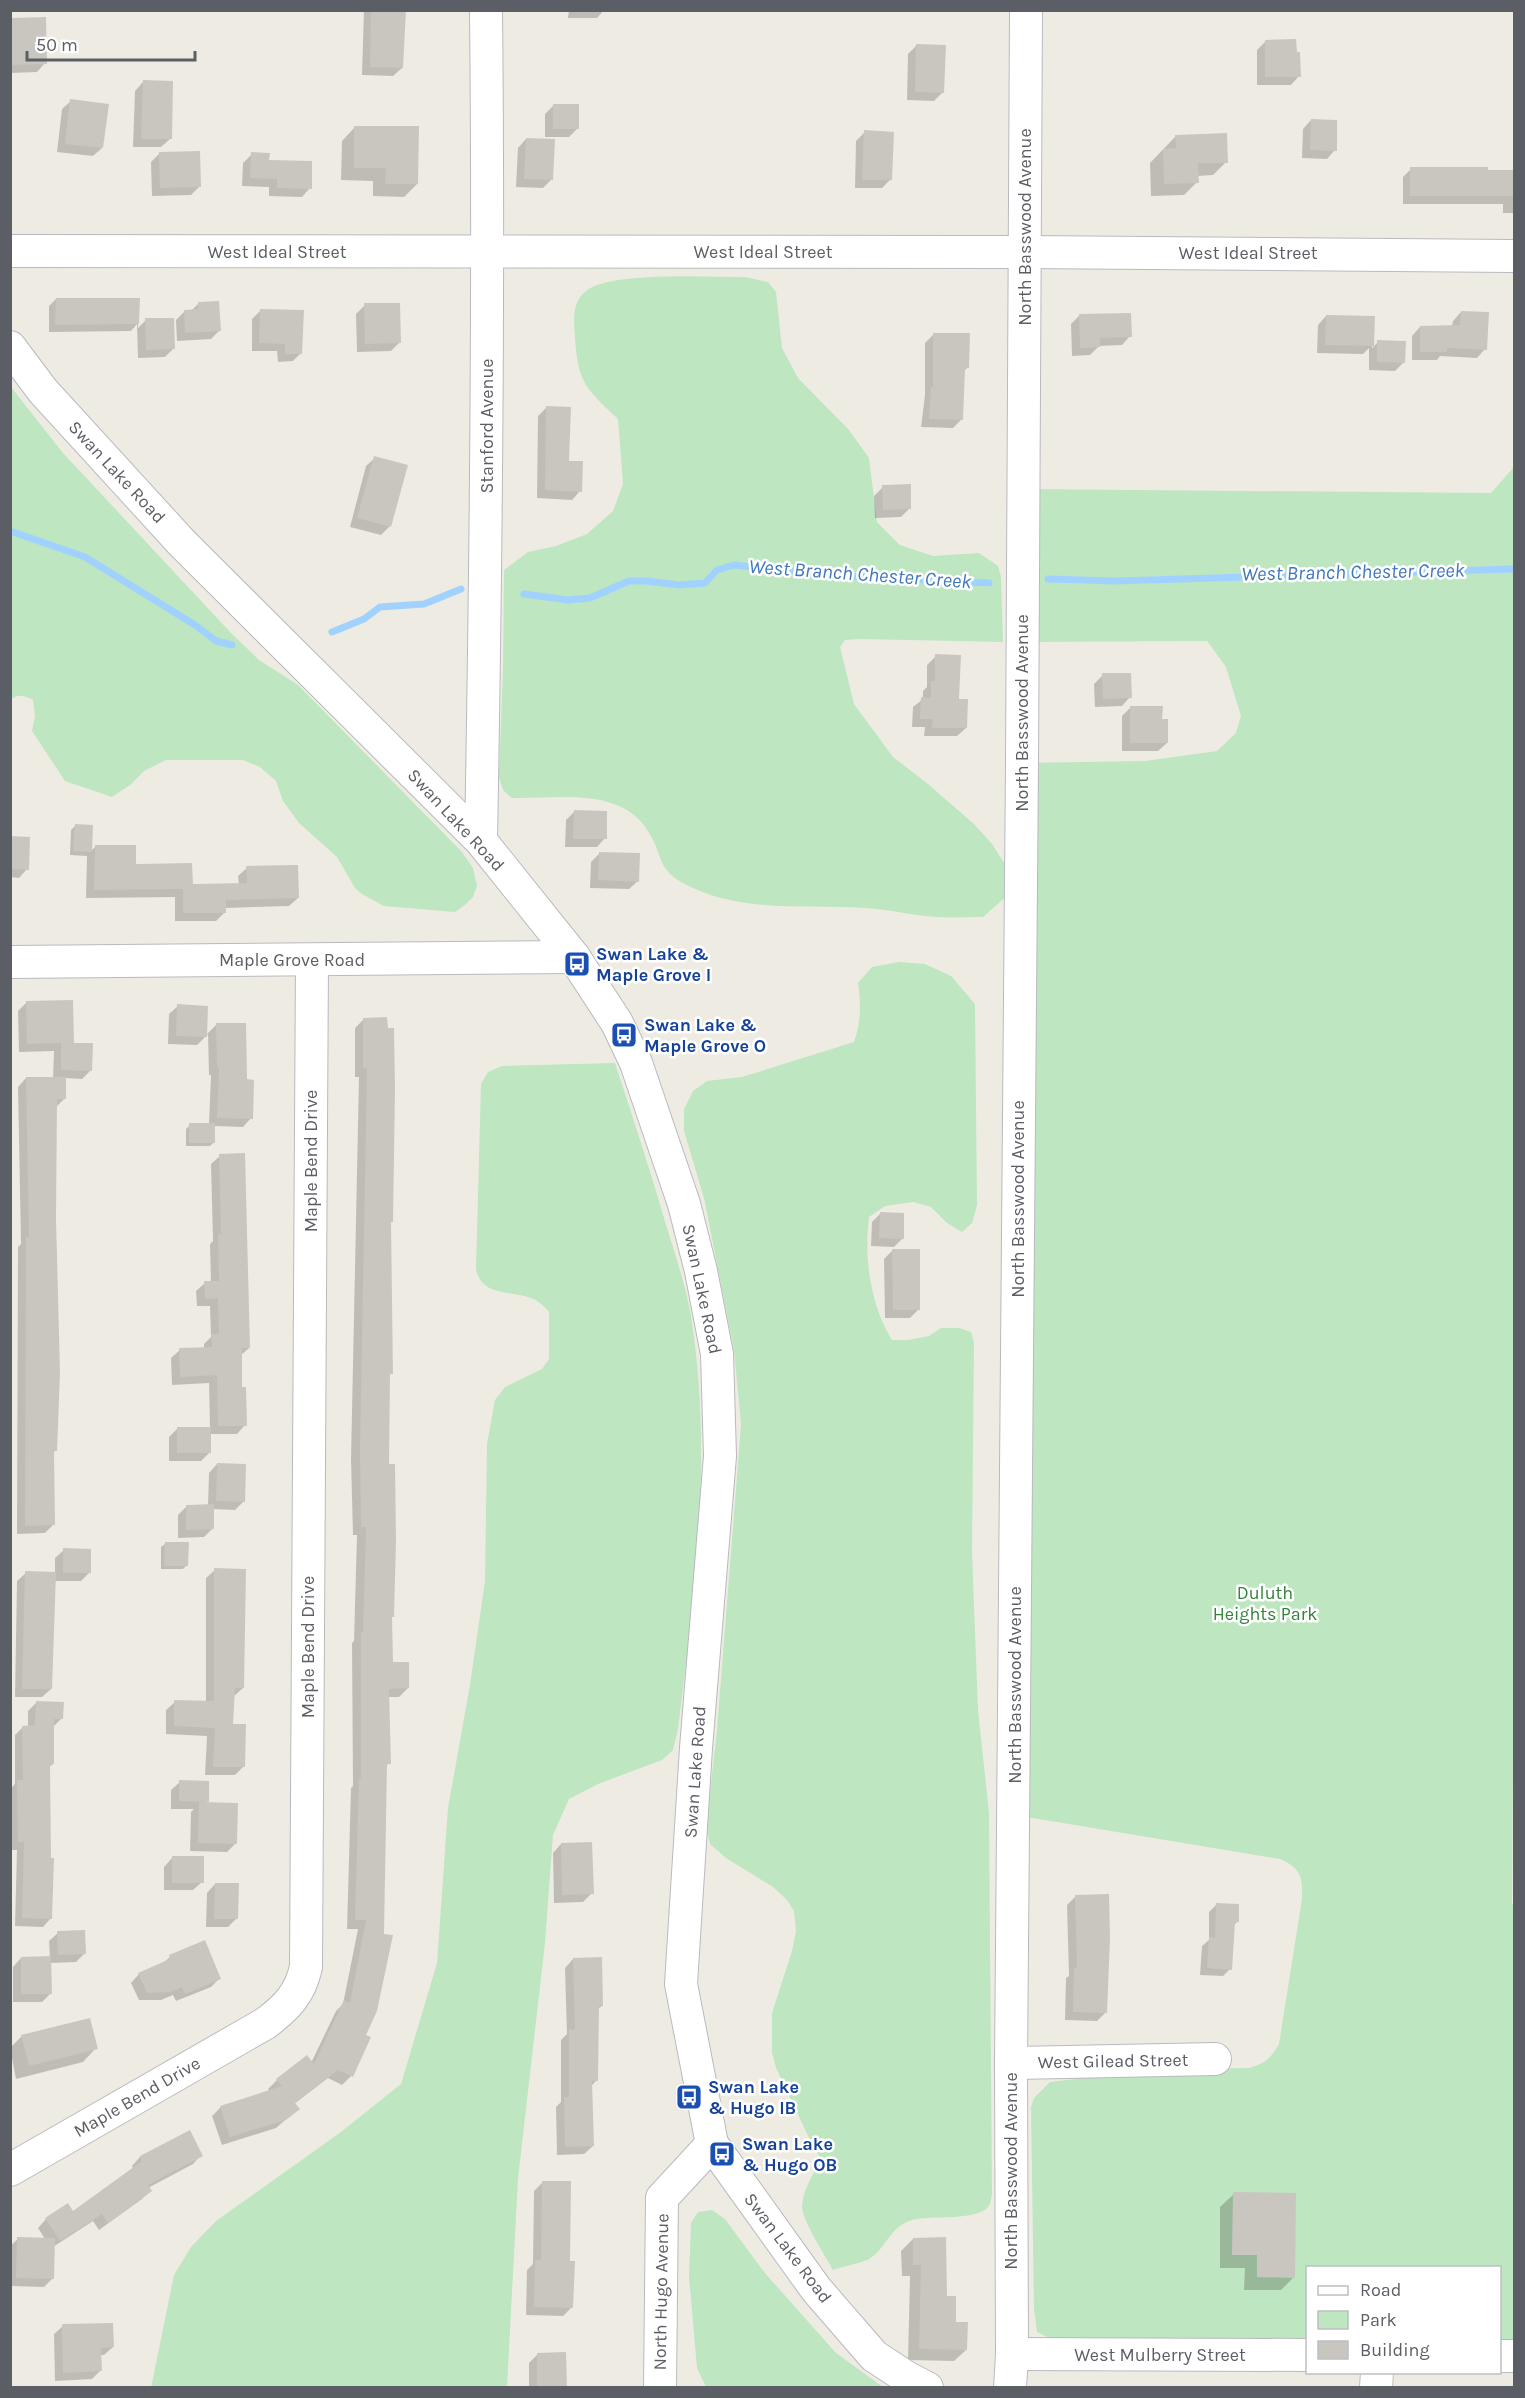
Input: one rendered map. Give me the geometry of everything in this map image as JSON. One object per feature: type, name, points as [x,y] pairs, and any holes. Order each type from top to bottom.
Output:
[{"type":"street","name":"Stanford Avenue","points":[[481,841],[489,253],[486,10]]},
{"type":"street","name":"North Basswood Avenue","points":[[1010,2388],[1026,10]]},
{"type":"street","name":"West Ideal Street","points":[[10,251],[1025,252],[1515,256]]},
{"type":"street","name":"Swan Lake Road","points":[[10,347],[43,391],[182,543],[481,841],[574,957],[617,1023],[636,1063],[684,1204],[717,1354],[720,1456],[696,1748],[681,1984],[712,2144],[816,2289],[874,2356],[927,2388]]},
{"type":"street","name":"Maple Grove Road","points":[[10,962],[574,957]]},
{"type":"street","name":"Maple Bend Drive","points":[[10,2170],[266,2023],[294,1998],[302,1984],[306,1955],[312,960]]},
{"type":"street","name":"West Gilead Street","points":[[1011,2063],[1215,2059]]},
{"type":"street","name":"North Hugo Avenue","points":[[660,2388],[662,2198],[712,2144]]},
{"type":"street","name":"West Mulberry Street","points":[[1012,2354],[1306,2355]]},
{"type":"green space","points":[[661,276],[745,277],[768,282],[776,292],[782,348],[798,378],[849,430],[869,458],[877,522],[900,545],[933,556],[979,553],[998,566],[1001,577],[1003,642],[860,639],[845,640],[840,647],[854,704],[893,757],[974,824],[992,844],[1008,869],[1008,895],[983,917],[928,916],[865,908],[771,906],[725,899],[703,892],[674,877],[665,867],[652,838],[640,821],[626,810],[609,802],[590,798],[512,798],[503,790],[499,777],[504,570],[528,552],[556,546],[587,534],[613,511],[623,484],[618,419],[591,392],[578,365],[574,319],[578,301],[586,291],[616,280]]},
{"type":"green space","points":[[11,387],[63,453],[231,633],[259,660],[298,685],[462,852],[473,868],[477,886],[473,897],[465,905],[455,912],[384,906],[362,894],[355,888],[337,857],[299,823],[283,801],[276,781],[260,767],[243,760],[166,760],[144,771],[130,785],[112,797],[65,781],[32,731],[35,716],[33,700],[18,696],[11,700]]},
{"type":"green space","name":"Duluth Heights Park","points":[[1514,467],[1512,1904],[1514,1905],[1514,2342],[1501,2342],[1501,2266],[1306,2266],[1306,2339],[1053,2340],[1037,2332],[1034,2309],[1031,2107],[1034,2098],[1050,2082],[1160,2069],[1249,2068],[1267,2060],[1279,2044],[1302,1892],[1299,1874],[1287,1862],[1280,1859],[1014,1815],[1022,763],[1145,761],[1217,751],[1236,733],[1241,716],[1226,667],[1207,641],[1022,642],[1023,489],[1491,493]]},
{"type":"green space","points":[[899,962],[925,964],[951,976],[975,1004],[977,1205],[972,1223],[962,1232],[947,1223],[931,1207],[913,1202],[885,1206],[869,1217],[867,1248],[870,1280],[878,1311],[892,1340],[929,1336],[941,1328],[959,1328],[971,1332],[974,1343],[972,1552],[978,1710],[989,1813],[992,2194],[989,2206],[974,2214],[912,2220],[904,2223],[869,2259],[833,2270],[810,2229],[802,2207],[806,2188],[821,2159],[776,2068],[772,2052],[772,2013],[792,1951],[796,1931],[794,1911],[787,1900],[773,1887],[726,1858],[710,1844],[706,1827],[717,1730],[741,1425],[734,1350],[704,1198],[684,1131],[684,1109],[693,1091],[707,1081],[742,1077],[854,1042],[860,1012],[858,983],[872,967]]},
{"type":"green space","points":[[615,1063],[677,1261],[691,1316],[701,1419],[699,1523],[695,1574],[678,1729],[673,1750],[662,1760],[598,1784],[569,1799],[553,1835],[545,1943],[518,2179],[507,2387],[151,2388],[174,2275],[191,2247],[216,2221],[341,2132],[401,2084],[437,1963],[448,1808],[470,1685],[485,1581],[487,1444],[495,1400],[505,1387],[542,1369],[549,1359],[549,1312],[531,1298],[498,1291],[484,1284],[476,1269],[481,1084],[488,1072],[502,1066]]},
{"type":"green space","points":[[712,2210],[725,2219],[764,2272],[836,2353],[883,2387],[706,2387],[697,2368],[689,2277],[691,2223],[698,2212]]},
{"type":"building","points":[[371,10],[406,10],[403,68],[370,67]]},
{"type":"building","points":[[46,17],[47,64],[10,65],[10,18]]},
{"type":"building","points":[[1296,39],[1297,52],[1300,52],[1301,77],[1265,77],[1265,40]]},
{"type":"building","points":[[916,44],[946,45],[944,93],[915,92]]},
{"type":"building","points":[[143,80],[173,81],[172,139],[141,139]]},
{"type":"building","points":[[70,99],[109,104],[103,148],[65,144]]},
{"type":"building","points":[[553,104],[579,104],[579,129],[553,129]]},
{"type":"building","points":[[1311,119],[1337,120],[1337,151],[1310,150]]},
{"type":"building","points":[[354,126],[419,126],[418,184],[385,184],[386,168],[354,168]]},
{"type":"building","points":[[864,130],[894,132],[892,180],[862,180]]},
{"type":"building","points":[[1227,133],[1228,163],[1198,163],[1199,183],[1164,184],[1163,149],[1176,148],[1175,135]]},
{"type":"building","points":[[526,138],[555,139],[553,180],[524,179]]},
{"type":"building","points":[[200,151],[201,187],[160,188],[159,152]]},
{"type":"building","points":[[251,152],[270,153],[269,160],[312,161],[312,189],[277,188],[277,179],[250,178]]},
{"type":"building","points":[[1410,167],[1488,167],[1488,170],[1515,170],[1515,196],[1410,196]]},
{"type":"building","points":[[56,298],[140,298],[139,324],[55,325]]},
{"type":"building","points":[[219,301],[221,331],[185,333],[184,310],[198,309],[198,302]]},
{"type":"building","points":[[364,303],[400,303],[401,343],[365,344]]},
{"type":"building","points":[[260,309],[304,310],[302,354],[285,354],[285,344],[259,343]]},
{"type":"building","points":[[1461,311],[1489,312],[1487,350],[1447,348],[1447,352],[1420,352],[1420,326],[1460,325]]},
{"type":"building","points":[[1131,313],[1132,337],[1100,338],[1100,347],[1080,348],[1079,314]]},
{"type":"building","points":[[1326,315],[1375,316],[1374,346],[1325,345]]},
{"type":"building","points":[[145,318],[174,318],[175,349],[146,350]]},
{"type":"building","points":[[933,333],[970,333],[969,368],[965,368],[963,420],[929,419],[931,387],[933,387]]},
{"type":"building","points":[[1377,340],[1406,341],[1405,363],[1377,362]]},
{"type":"building","points":[[546,406],[571,407],[569,461],[583,461],[582,492],[545,490]]},
{"type":"building","points":[[374,456],[408,465],[391,527],[357,518]]},
{"type":"building","points":[[911,484],[911,509],[883,510],[882,485]]},
{"type":"building","points":[[935,654],[961,655],[959,699],[968,699],[967,728],[932,728],[933,719],[920,719],[921,697],[931,698],[931,681],[935,681]]},
{"type":"building","points":[[1102,673],[1131,673],[1132,698],[1103,699]]},
{"type":"building","points":[[1130,706],[1163,706],[1162,719],[1168,719],[1168,743],[1130,743]]},
{"type":"building","points":[[574,810],[607,811],[607,839],[573,839]]},
{"type":"building","points":[[75,824],[93,825],[92,852],[73,851]]},
{"type":"building","points":[[10,836],[30,837],[29,870],[10,869]]},
{"type":"building","points":[[95,845],[136,845],[136,864],[192,863],[193,884],[247,883],[246,866],[298,865],[299,898],[226,900],[226,913],[183,913],[183,889],[94,890]]},
{"type":"building","points":[[599,852],[640,853],[639,882],[598,880]]},
{"type":"building","points":[[73,1000],[74,1043],[93,1043],[92,1071],[61,1070],[61,1043],[27,1044],[26,1001]]},
{"type":"building","points":[[177,1004],[208,1006],[207,1037],[176,1036]]},
{"type":"building","points":[[387,1017],[388,1028],[394,1028],[395,1088],[393,1222],[391,1222],[393,1374],[390,1374],[389,1464],[395,1464],[393,1662],[409,1662],[409,1688],[389,1689],[391,1764],[387,1764],[384,1934],[393,1935],[377,2011],[366,2035],[371,2037],[353,2077],[338,2070],[295,2103],[300,2109],[286,2120],[230,2137],[220,2106],[282,2086],[276,2079],[307,2055],[314,2064],[344,2000],[350,2003],[366,1920],[355,1920],[359,1778],[361,1778],[361,1632],[363,1632],[366,1527],[361,1527],[360,1449],[367,1068],[363,1068],[363,1018]]},
{"type":"building","points":[[216,1023],[246,1023],[247,1079],[254,1080],[253,1119],[217,1118],[219,1067],[217,1067]]},
{"type":"building","points":[[26,1077],[66,1077],[66,1099],[57,1099],[56,1218],[60,1373],[57,1451],[54,1451],[55,1525],[25,1526],[26,1237],[29,1237]]},
{"type":"building","points":[[189,1123],[215,1123],[215,1143],[189,1143]]},
{"type":"building","points":[[245,1153],[250,1348],[242,1348],[242,1387],[246,1387],[247,1426],[218,1426],[217,1375],[180,1377],[179,1348],[212,1347],[211,1334],[219,1334],[218,1298],[205,1299],[204,1281],[219,1281],[218,1234],[221,1234],[219,1154]]},
{"type":"building","points":[[880,1212],[904,1213],[904,1239],[879,1238]]},
{"type":"building","points":[[892,1249],[920,1249],[920,1310],[893,1310]]},
{"type":"building","points":[[177,1427],[211,1427],[211,1453],[177,1453]]},
{"type":"building","points":[[217,1463],[246,1464],[245,1502],[216,1501]]},
{"type":"building","points":[[214,1504],[214,1529],[186,1530],[186,1505]]},
{"type":"building","points":[[165,1542],[189,1542],[188,1566],[164,1566]]},
{"type":"building","points":[[63,1548],[91,1549],[91,1573],[63,1573]]},
{"type":"building","points":[[214,1568],[246,1569],[244,1688],[235,1688],[233,1724],[246,1724],[245,1767],[213,1767],[215,1728],[174,1726],[174,1700],[214,1701]]},
{"type":"building","points":[[25,1571],[56,1572],[52,1689],[22,1689]]},
{"type":"building","points":[[36,1701],[64,1702],[63,1719],[54,1719],[54,1764],[50,1764],[51,1858],[54,1858],[52,1919],[22,1918],[24,1842],[18,1842],[17,1780],[23,1780],[22,1726],[35,1725]]},
{"type":"building","points":[[179,1780],[209,1781],[209,1802],[179,1801]]},
{"type":"building","points":[[199,1802],[238,1803],[237,1844],[198,1843]]},
{"type":"building","points":[[592,1842],[594,1894],[562,1895],[561,1843]]},
{"type":"building","points":[[172,1856],[204,1856],[204,1883],[172,1883]]},
{"type":"building","points":[[215,1883],[239,1883],[238,1919],[214,1919]]},
{"type":"building","points":[[1109,1894],[1107,2013],[1073,2012],[1074,1968],[1077,1968],[1075,1895]]},
{"type":"building","points":[[1216,1903],[1239,1904],[1239,1922],[1235,1922],[1232,1970],[1207,1968],[1209,1937],[1215,1938]]},
{"type":"building","points":[[85,1930],[86,1954],[58,1955],[57,1931]]},
{"type":"building","points":[[205,1940],[221,1979],[185,1994],[182,1987],[171,1992],[147,1993],[138,1973],[170,1959],[169,1955]]},
{"type":"building","points":[[51,1956],[52,1994],[21,1994],[21,1957]]},
{"type":"building","points":[[602,1957],[603,2006],[599,2006],[598,2081],[592,2081],[594,2146],[565,2147],[564,2097],[569,2097],[569,2029],[575,2030],[573,1958]]},
{"type":"building","points":[[90,2018],[98,2049],[29,2066],[21,2035]]},
{"type":"building","points":[[190,2130],[203,2156],[148,2185],[152,2191],[108,2223],[102,2214],[60,2241],[45,2218],[68,2203],[73,2211],[142,2161],[140,2156]]},
{"type":"building","points":[[542,2181],[571,2181],[570,2261],[575,2261],[573,2308],[534,2307],[535,2260],[541,2260]]},
{"type":"building","points":[[1233,2192],[1296,2193],[1295,2278],[1257,2277],[1257,2255],[1232,2255]]},
{"type":"building","points":[[17,2237],[55,2238],[54,2279],[16,2278]]},
{"type":"building","points":[[946,2237],[947,2296],[956,2296],[956,2322],[968,2322],[967,2350],[919,2349],[921,2265],[913,2265],[913,2238]]},
{"type":"building","points":[[113,2323],[114,2347],[101,2348],[102,2371],[63,2373],[62,2324]]},
{"type":"building","points":[[566,2352],[567,2388],[537,2388],[537,2353]]},
{"type":"waterway","name":"West Branch Chester Creek","points":[[10,531],[85,557],[195,625],[216,641],[232,645]]},
{"type":"waterway","name":"West Branch Chester Creek","points":[[524,594],[568,600],[590,598],[629,581],[679,585],[705,583],[717,570],[734,565],[848,576],[989,583]]},
{"type":"waterway","name":"West Branch Chester Creek","points":[[1048,579],[1115,581],[1514,569]]},
{"type":"waterway","name":"West Branch Chester Creek","points":[[332,632],[364,619],[380,607],[424,604],[461,589]]},
{"type":"place","name":"Swan Lake & Maple Grove I","points":[[577,964]]},
{"type":"place","name":"Swan Lake & Maple Grove O","points":[[624,1035]]},
{"type":"place","name":"Swan Lake & Hugo IB","points":[[689,2097]]},
{"type":"place","name":"Swan Lake & Hugo OB","points":[[722,2154]]}]
